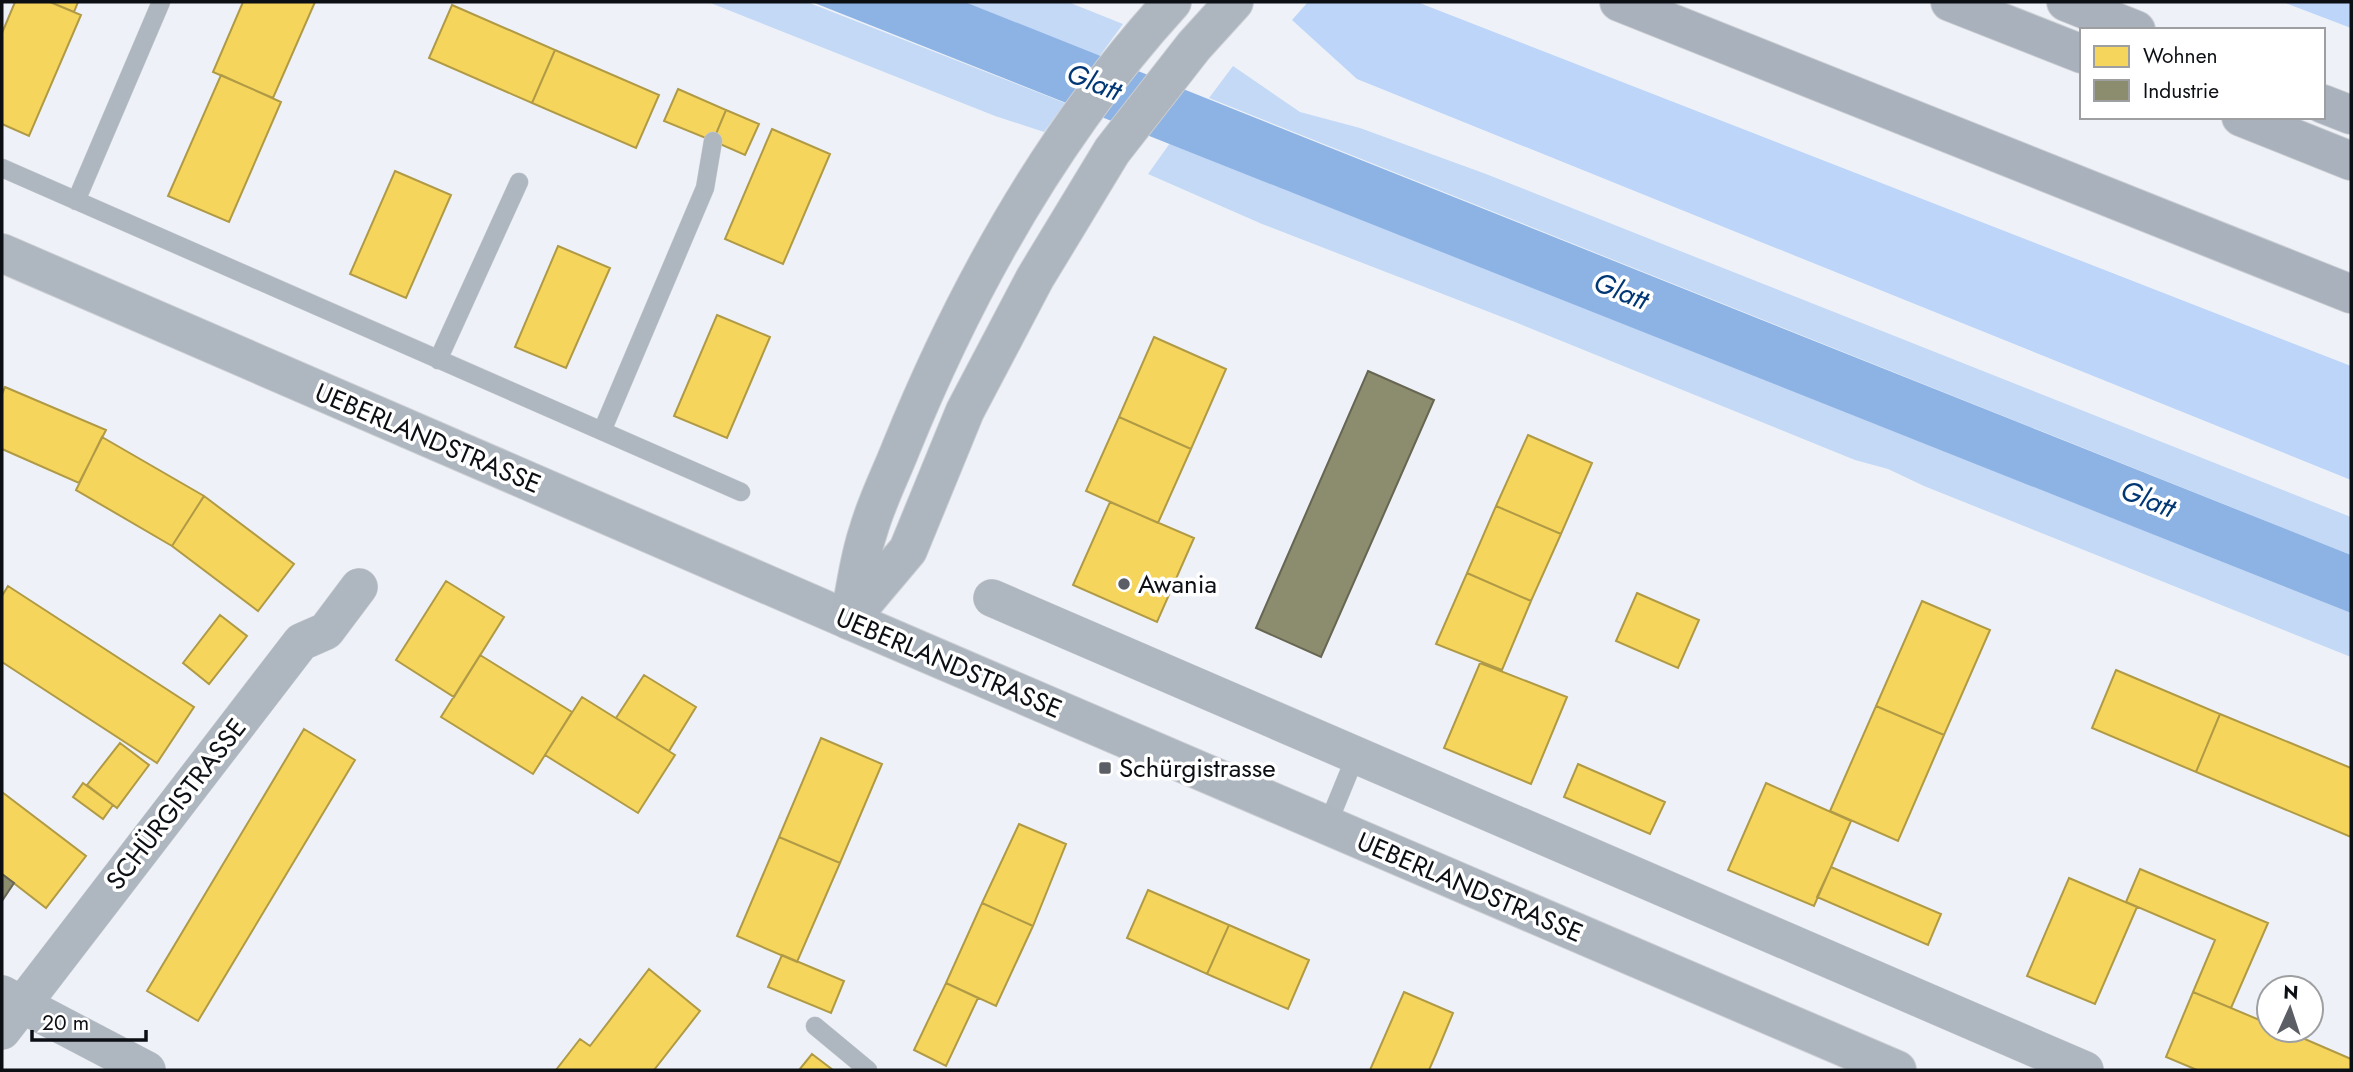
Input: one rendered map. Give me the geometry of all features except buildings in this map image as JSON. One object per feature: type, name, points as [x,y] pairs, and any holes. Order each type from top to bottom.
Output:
[{"type":"highway","points":[[1619,2],[2351,294]]},
{"type":"highway","points":[[1950,2],[2080,53]]},
{"type":"highway","points":[[2066,2],[2131,28]]},
{"type":"highway","points":[[2325,105],[2351,115]]},
{"type":"highway","points":[[2246,119],[2351,161]]},
{"type":"main road","points":[[849,620],[908,550],[965,411],[1035,278],[1112,151],[1234,2]]},
{"type":"main road","points":[[849,620],[867,532],[926,387],[995,253],[1072,126],[1168,7]]},
{"type":"main road","name":"UEBERLANDSTRASSE","points":[[849,620],[1896,1070]]},
{"type":"street","name":"UEBERLANDSTRASSE","points":[[2,253],[849,620]]},
{"type":"street","name":"SCHÜRGISTRASSE","points":[[8,1009],[301,642],[326,631],[359,587]]},
{"type":"street","points":[[992,598],[2085,1070]]},
{"type":"street","points":[[8,1009],[147,1070]]},
{"type":"lane","points":[[76,201],[161,2]]},
{"type":"lane","points":[[602,431],[705,188],[713,142]]},
{"type":"lane","points":[[2,169],[741,492]]},
{"type":"lane","points":[[438,360],[519,181]]},
{"type":"lane","points":[[1327,826],[1356,755]]},
{"type":"lane","points":[[815,1026],[868,1070]]},
{"type":"shaded area","points":[[708,2],[807,2],[1065,103],[1044,132],[995,116]]},
{"type":"shaded area","points":[[965,2],[1068,2],[1123,24],[1099,57]]},
{"type":"shaded area","points":[[1308,2],[1417,2],[2351,366],[2351,480],[1357,79],[1292,20]]},
{"type":"shaded area","points":[[2283,2],[2351,2],[2351,28]]},
{"type":"shaded area","points":[[1233,66],[1300,112],[1360,128],[1486,174],[2351,517],[2351,555],[1209,98]]},
{"type":"shaded area","points":[[1170,143],[2351,613],[2351,657],[1924,486],[1888,469],[1855,460],[1515,322],[1262,224],[1148,174]]},
{"type":"water","name":"Glatt","points":[[812,2],[965,2],[2351,555],[2351,613]]},
{"type":"place","name":"Awania","points":[[1124,584]]},
{"type":"place","name":"Schürgistrasse","points":[[1105,768]]}]
